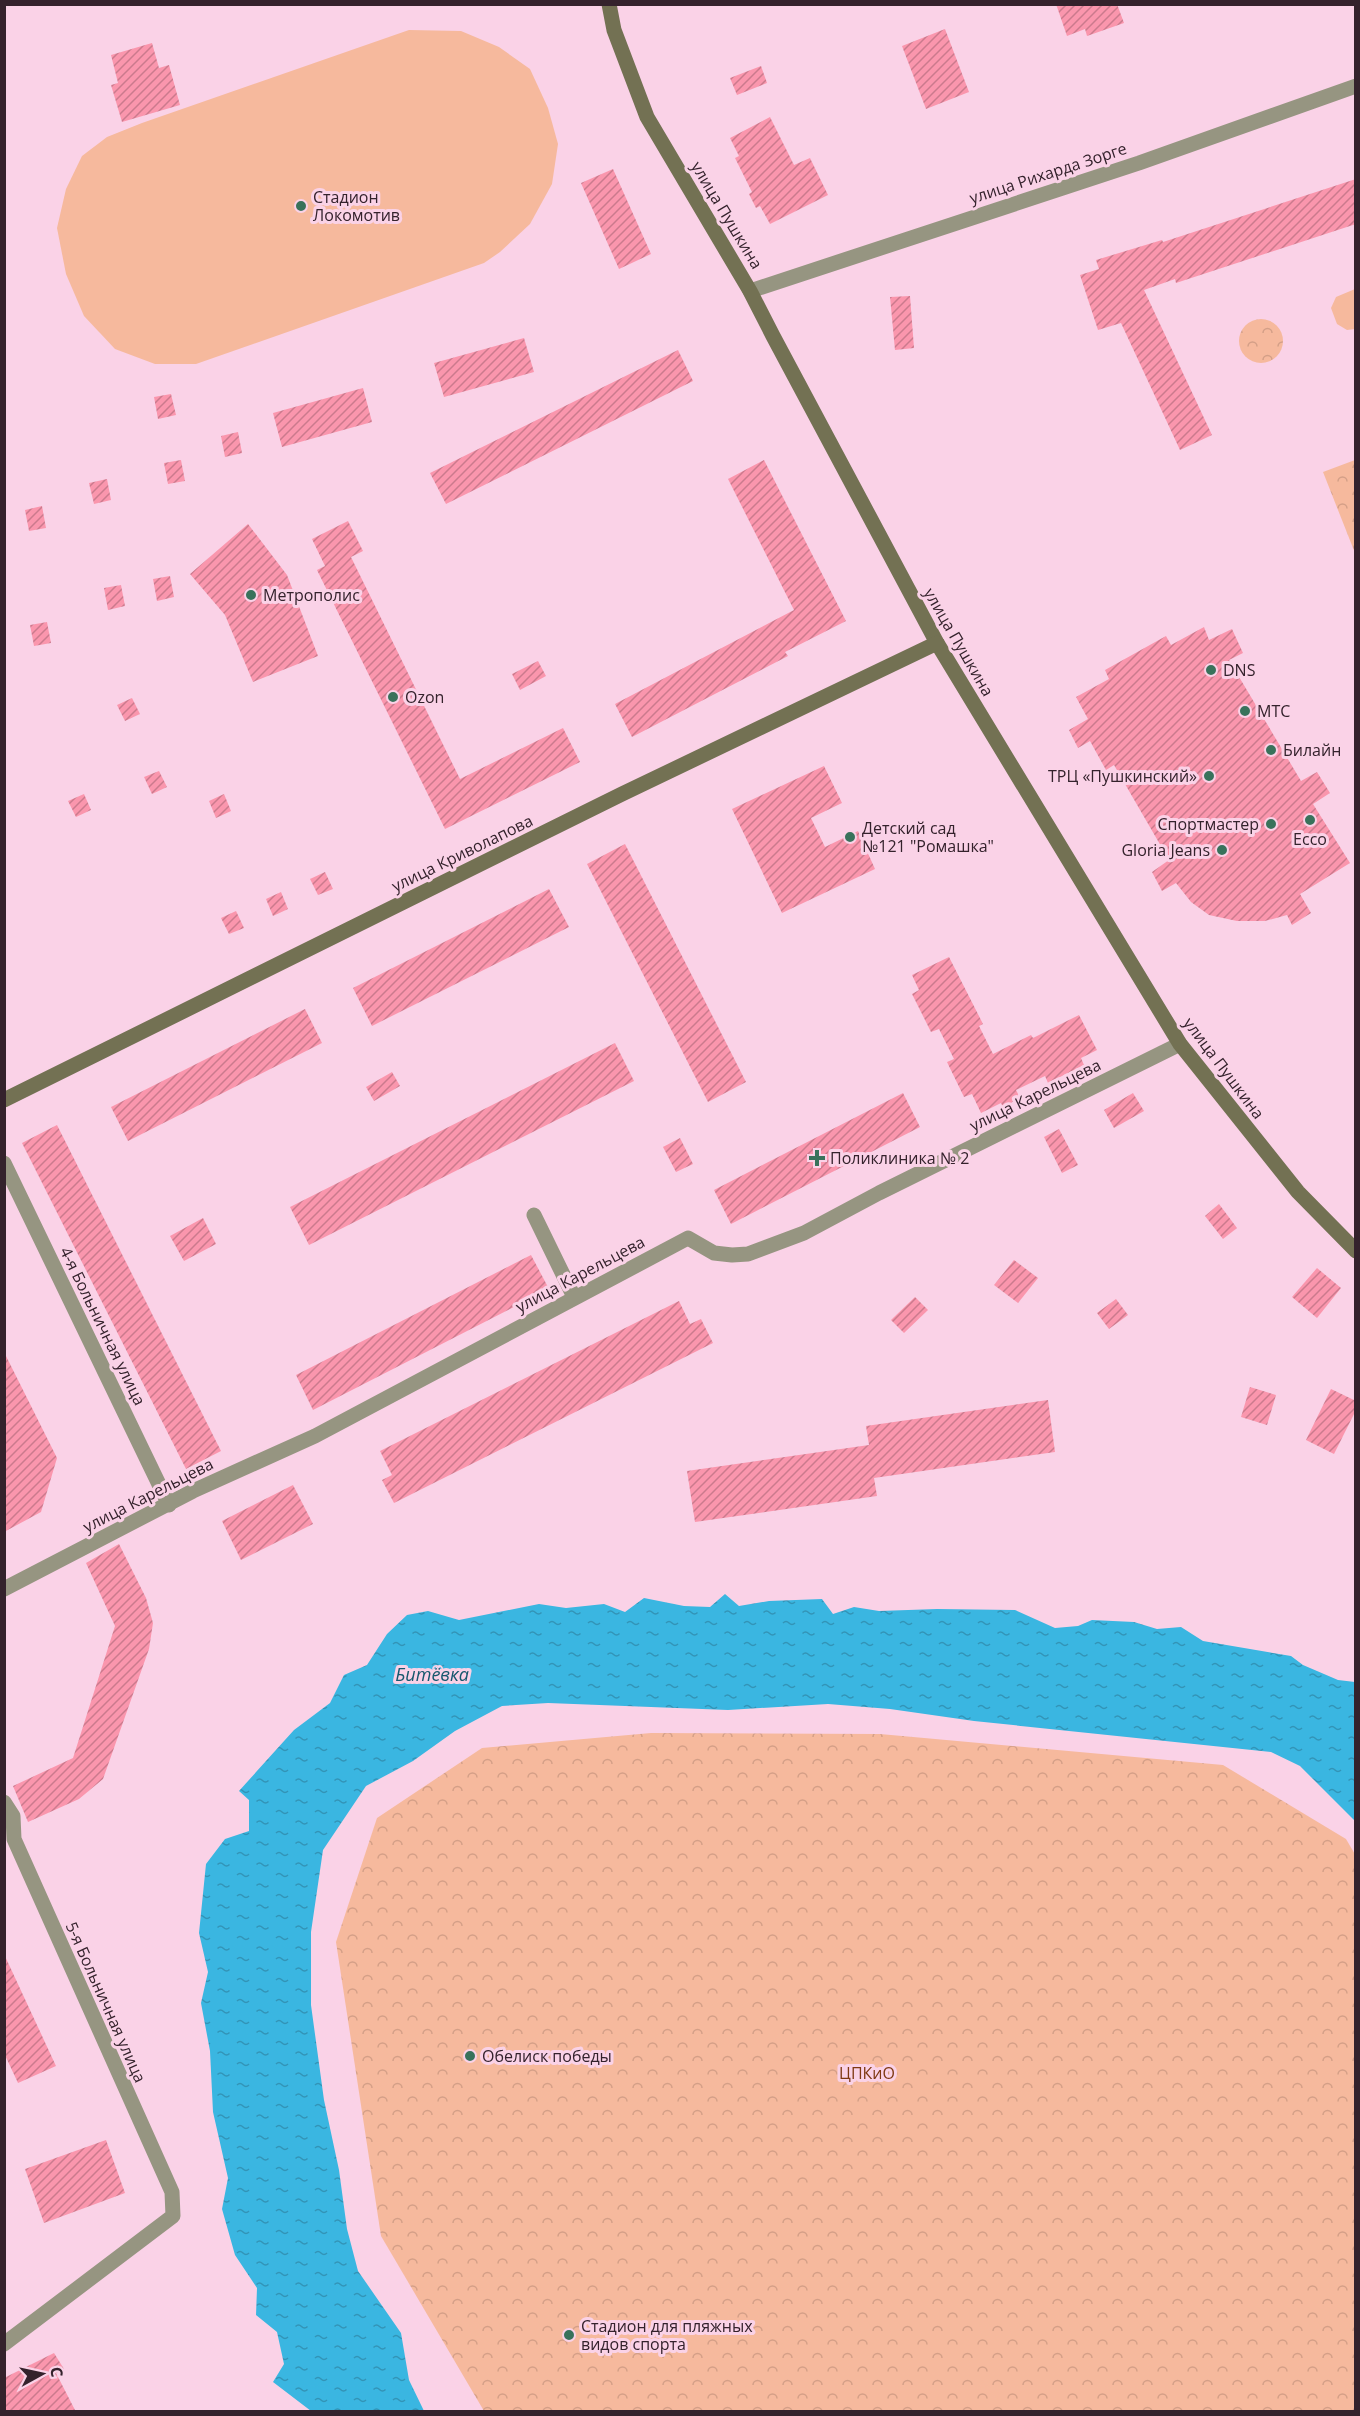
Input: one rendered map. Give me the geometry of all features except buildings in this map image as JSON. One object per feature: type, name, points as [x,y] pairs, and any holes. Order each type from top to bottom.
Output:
[{"type":"main road","name":"улица Пушкина","points":[[609,4],[614,30],[646,117],[750,291],[937,643],[1180,1044],[1298,1192],[1356,1251]]},
{"type":"main road","name":"улица Криволапова","points":[[4,1100],[622,794],[937,643]]},
{"type":"street","name":"улица Рихарда Зорге","points":[[750,291],[1139,163],[1356,86]]},
{"type":"street","name":"улица Карельцева","points":[[4,1590],[236,1471],[315,1436],[688,1238],[714,1253],[732,1256],[748,1254],[804,1233],[879,1193],[1180,1044]]},
{"type":"street","name":"4-я Больничная улица","points":[[4,1163],[170,1505]]},
{"type":"street","points":[[534,1215],[574,1298]]},
{"type":"street","name":"5-я Больничная улица","points":[[4,1802],[13,1816],[14,1839],[172,2192],[172,2216],[4,2344]]},
{"type":"green space","name":"Стадион Локомотив","points":[[409,30],[461,31],[499,47],[530,69],[548,108],[558,144],[552,184],[530,224],[500,252],[484,263],[196,364],[155,364],[115,349],[84,316],[66,274],[57,228],[66,189],[82,156],[107,137],[142,123]]},
{"type":"green space","points":[[1355,289],[1355,329],[1347,330],[1337,324],[1331,308],[1336,297]]},
{"type":"green space","points":[[1261,319],[1276,326],[1283,341],[1276,356],[1261,363],[1246,356],[1239,341],[1246,326]]},
{"type":"green space","points":[[1356,460],[1355,553],[1323,472]]},
{"type":"green space","name":"ЦПКиО","points":[[651,1733],[880,1734],[1223,1765],[1346,1839],[1356,1856],[1355,2411],[484,2411],[381,2236],[336,1942],[377,1818],[482,1748]]},
{"type":"water","name":"Битёвка","points":[[725,1594],[739,1606],[769,1601],[822,1599],[833,1614],[854,1607],[879,1611],[1015,1610],[1055,1628],[1078,1626],[1092,1620],[1134,1622],[1157,1629],[1181,1627],[1203,1641],[1291,1656],[1303,1665],[1338,1680],[1355,1682],[1355,1821],[1300,1766],[1271,1752],[974,1721],[890,1709],[828,1704],[728,1710],[548,1703],[502,1706],[455,1731],[413,1761],[366,1786],[323,1850],[311,1932],[311,2005],[324,2100],[339,2170],[347,2229],[358,2271],[401,2333],[409,2380],[424,2411],[311,2411],[273,2382],[284,2364],[277,2332],[256,2315],[257,2288],[235,2255],[222,2209],[228,2178],[213,2112],[210,2051],[201,2003],[208,1972],[199,1933],[206,1864],[225,1839],[249,1831],[249,1800],[239,1791],[294,1730],[330,1703],[344,1675],[367,1665],[387,1634],[407,1615],[428,1611],[459,1620],[539,1604],[566,1608],[604,1604],[625,1612],[644,1598],[684,1606],[710,1607]]},
{"type":"place","name":"Стадион Локомотив","points":[[301,206]]},
{"type":"place","name":"Метрополис","points":[[251,595]]},
{"type":"place","name":"DNS","points":[[1211,670]]},
{"type":"place","name":"Ozon","points":[[393,697]]},
{"type":"place","name":"МТС","points":[[1245,711]]},
{"type":"place","name":"Билайн","points":[[1271,750]]},
{"type":"place","name":"ТРЦ «Пушкинский»","points":[[1209,776]]},
{"type":"place","name":"Ecco","points":[[1310,820]]},
{"type":"place","name":"Спортмастер","points":[[1271,824]]},
{"type":"place","name":"Детский сад №121 \"Ромашка\"","points":[[850,837]]},
{"type":"place","name":"Gloria Jeans","points":[[1222,850]]},
{"type":"place","name":"Поликлиника № 2","points":[[817,1158]]},
{"type":"place","name":"Обелиск победы","points":[[470,2056]]},
{"type":"place","name":"Стадион для пляжных видов спорта","points":[[569,2335]]}]
